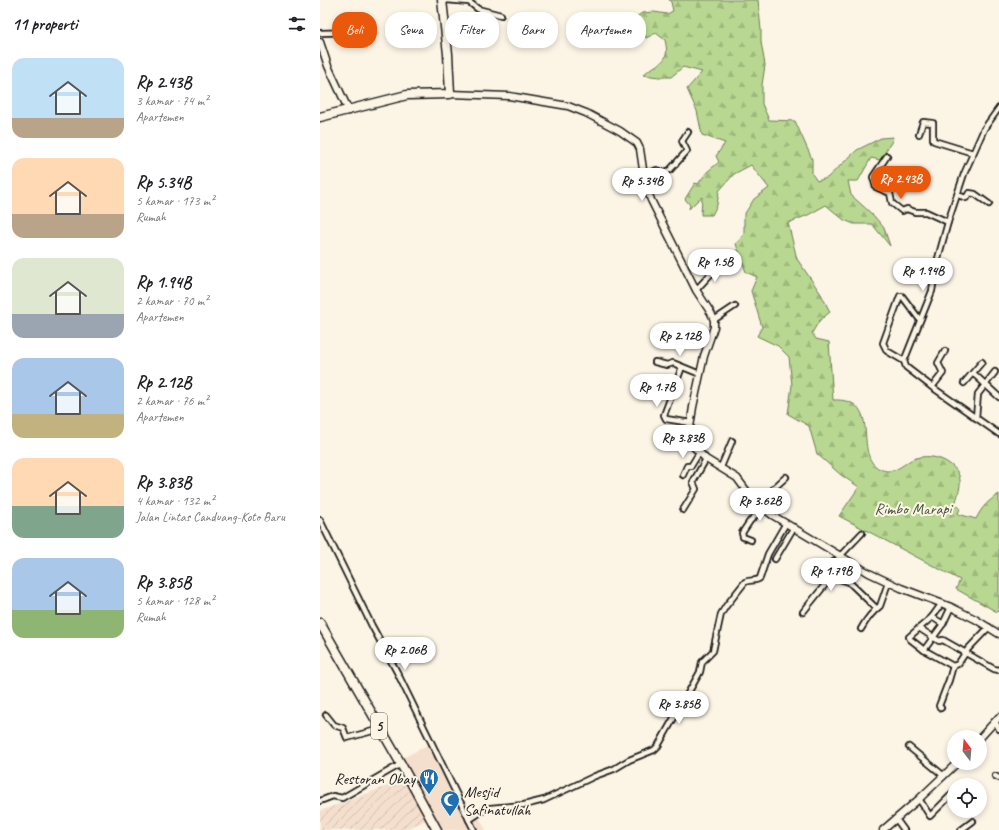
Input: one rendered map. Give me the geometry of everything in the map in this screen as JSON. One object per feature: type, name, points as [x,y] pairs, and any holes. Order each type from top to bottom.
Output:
[{"type":"highway","points":[[442,0],[452,94]]},
{"type":"highway","points":[[446,0],[452,94]]},
{"type":"highway","points":[[320,118],[408,95],[452,94]]},
{"type":"highway","name":"5","points":[[320,623],[322,632],[401,764],[436,830]]},
{"type":"main road","points":[[320,42],[328,66],[349,111]]},
{"type":"main road","points":[[452,94],[521,97],[564,105],[580,110],[620,131],[637,143],[640,149],[645,183],[650,200],[696,290],[714,320],[714,327],[706,349],[700,374],[690,426],[690,442],[706,459],[737,478],[754,501],[772,515],[786,522],[841,557],[888,583],[951,607],[999,634]]},
{"type":"main road","points":[[987,730],[997,719]]},
{"type":"main road","points":[[883,830],[950,770]]},
{"type":"street","points":[[446,0],[469,2],[476,8],[487,12]]},
{"type":"street","points":[[474,5],[476,0]]},
{"type":"street","points":[[320,33],[332,33]]},
{"type":"street","points":[[999,108],[984,129],[964,174],[948,222],[937,262],[932,291],[904,361],[906,367],[932,387],[999,434]]},
{"type":"street","points":[[919,134],[923,122],[933,123],[933,140],[973,153]]},
{"type":"street","points":[[644,176],[657,170],[662,173],[670,170],[687,151],[682,141],[688,132]]},
{"type":"street","points":[[886,156],[873,176],[876,187],[890,193],[892,203],[902,211],[907,208],[915,212],[926,212],[948,222]]},
{"type":"street","points":[[958,195],[966,198],[969,194],[974,193],[990,204]]},
{"type":"street","points":[[696,290],[720,264]]},
{"type":"street","points":[[904,361],[887,351],[883,343],[900,296],[902,296],[920,320]]},
{"type":"street","points":[[714,320],[735,306]]},
{"type":"street","points":[[932,387],[942,375],[942,371],[938,363],[945,351]]},
{"type":"street","points":[[655,362],[667,365],[671,363],[700,374]]},
{"type":"street","points":[[964,383],[982,362]]},
{"type":"street","points":[[682,366],[664,415],[666,418],[690,426]]},
{"type":"street","points":[[976,418],[978,394],[995,372]]},
{"type":"street","points":[[973,373],[999,397]]},
{"type":"street","points":[[721,467],[732,441]]},
{"type":"street","points":[[683,475],[688,466],[691,466],[699,453]]},
{"type":"street","points":[[683,510],[696,489],[693,482],[706,459]]},
{"type":"street","points":[[750,540],[743,537],[742,533],[771,495],[774,488],[786,477]]},
{"type":"street","points":[[320,520],[372,626],[397,672],[474,830]]},
{"type":"street","points":[[469,820],[484,810],[490,808],[524,805],[544,800],[595,776],[614,769],[629,760],[654,750],[658,746],[700,672],[702,662],[712,653],[720,618],[726,606],[745,582],[756,581],[760,578],[768,554],[786,522]]},
{"type":"street","points":[[775,559],[794,527]]},
{"type":"street","points":[[803,612],[831,576],[832,563],[841,557],[862,533]]},
{"type":"street","points":[[831,576],[849,582],[876,608]]},
{"type":"street","points":[[861,629],[867,618],[876,608],[880,606],[888,583]]},
{"type":"street","points":[[942,603],[932,617],[909,637],[924,650],[954,666]]},
{"type":"street","points":[[924,650],[943,624],[951,607]]},
{"type":"street","points":[[932,617],[943,624]]},
{"type":"street","points":[[941,708],[939,706],[954,666],[958,664],[965,653],[989,627]]},
{"type":"street","points":[[919,628],[939,641],[943,640],[994,669],[999,670]]},
{"type":"street","points":[[326,715],[335,726],[343,728],[347,738],[380,728]]},
{"type":"street","points":[[997,719],[999,729]]},
{"type":"street","points":[[909,747],[944,776]]},
{"type":"street","points":[[320,801],[333,796],[342,798],[401,764]]},
{"type":"street","points":[[919,799],[930,816],[947,801]]},
{"type":"street","points":[[896,819],[904,830]]},
{"type":"street","points":[[961,830],[973,821]]},
{"type":"shaded area","points":[[431,743],[469,818],[477,814],[486,830],[441,830],[403,758]]},
{"type":"shaded area","points":[[404,778],[429,819],[404,830],[320,830],[320,811],[382,788]]},
{"type":"green space","name":"Rimbo Marapi","points":[[669,0],[758,0],[761,42],[765,65],[762,85],[762,104],[769,120],[795,121],[812,159],[812,174],[817,181],[827,178],[857,150],[881,138],[893,137],[880,160],[871,158],[858,181],[848,181],[851,195],[874,216],[884,228],[890,246],[872,224],[854,224],[844,220],[826,205],[808,215],[788,223],[797,259],[821,294],[830,312],[819,321],[812,333],[816,339],[829,342],[833,400],[849,402],[858,408],[863,417],[868,452],[872,462],[880,469],[889,471],[897,469],[911,460],[921,457],[932,457],[947,462],[955,469],[960,478],[960,488],[955,504],[960,508],[958,514],[976,519],[985,505],[999,494],[999,609],[997,612],[956,589],[960,580],[839,516],[859,487],[841,475],[817,454],[809,426],[788,414],[792,385],[789,357],[778,346],[757,336],[762,327],[751,291],[757,277],[746,272],[736,244],[744,234],[744,215],[754,199],[769,188],[751,165],[734,174],[719,191],[717,205],[712,215],[701,215],[702,197],[689,209],[690,205],[685,199],[695,183],[698,184],[707,172],[719,162],[716,156],[725,143],[702,135],[697,111],[687,89],[702,72],[683,67],[671,77],[643,75],[662,62],[666,54],[665,40],[656,33],[646,38],[646,13],[667,14],[673,11]]},
{"type":"place","name":"Restoran Obay","points":[[429,795]]},
{"type":"place","name":"Mesjid Safinatullah","points":[[450,817]]}]
